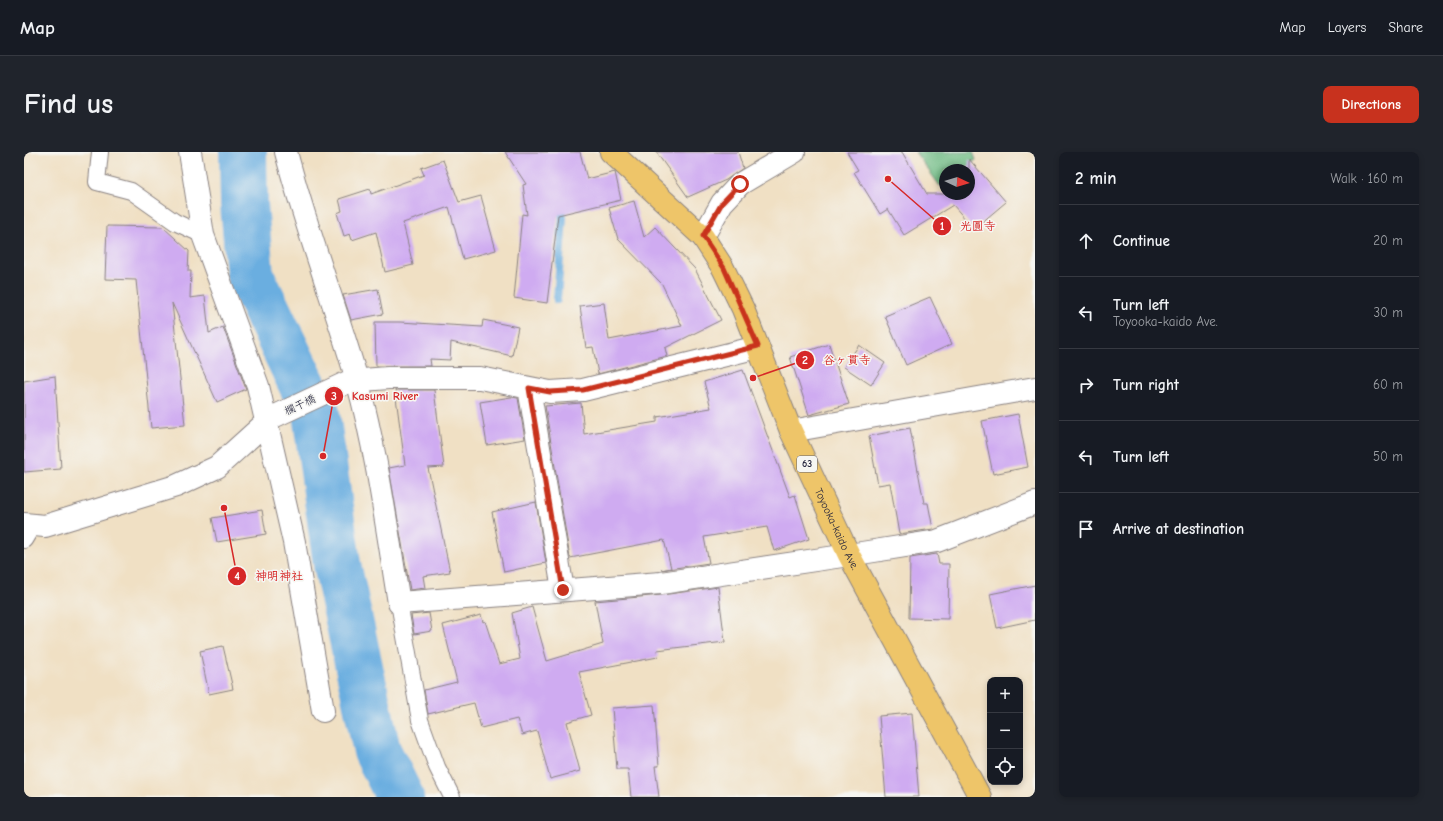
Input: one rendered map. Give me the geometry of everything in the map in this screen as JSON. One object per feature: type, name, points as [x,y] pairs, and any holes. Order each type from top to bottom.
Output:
[{"type":"main road","name":"Toyooka-kaido Ave.","points":[[611,152],[703,236],[724,268],[758,346],[791,431],[849,555],[980,797]]},
{"type":"street","points":[[190,152],[204,235],[269,420],[294,542],[323,710]]},
{"type":"street","points":[[286,152],[300,205],[353,381],[378,475],[399,604],[661,583],[849,555],[937,541],[1035,503]]},
{"type":"street","points":[[703,236],[722,203],[740,184],[794,152]]},
{"type":"street","name":"欄干橋","points":[[27,530],[45,526],[176,486],[217,467],[269,420],[353,381],[388,378],[480,378],[550,392],[583,390],[758,346]]},
{"type":"street","points":[[529,388],[563,590]]},
{"type":"street","points":[[791,431],[1035,388]]},
{"type":"lane","points":[[100,152],[96,182],[131,191],[175,222],[204,235]]},
{"type":"lane","points":[[399,604],[420,720],[437,767],[452,797]]},
{"type":"green space","points":[[915,152],[973,152],[976,160],[970,164],[939,164],[939,185]]},
{"type":"building","points":[[505,152],[580,152],[587,179],[615,172],[621,200],[558,215],[547,303],[514,298],[522,214],[527,215],[523,185],[526,184]]},
{"type":"building","points":[[656,152],[738,152],[743,168],[726,180],[688,197]]},
{"type":"building","points":[[847,152],[902,152],[927,194],[939,194],[939,200],[975,200],[975,166],[1006,202],[974,229],[953,205],[904,235],[888,209],[880,214],[854,172],[858,170]]},
{"type":"building","points":[[969,159],[973,164],[969,164]]},
{"type":"building","points":[[443,160],[459,202],[481,196],[496,250],[463,259],[449,207],[403,223],[413,265],[385,272],[376,232],[352,240],[350,234],[344,236],[337,213],[342,211],[339,199],[370,189],[371,194],[424,175],[421,168]]},
{"type":"building","points":[[634,201],[644,237],[655,227],[695,269],[721,320],[665,348],[667,356],[598,374],[593,347],[586,348],[580,306],[604,303],[609,340],[682,326],[662,284],[618,239],[609,208]]},
{"type":"building","points":[[107,226],[163,227],[189,251],[188,271],[191,271],[190,298],[205,296],[209,333],[223,327],[246,389],[217,402],[172,303],[185,425],[151,428],[136,280],[105,279]]},
{"type":"building","points":[[378,289],[383,314],[351,320],[343,295]]},
{"type":"building","points":[[930,297],[952,344],[906,365],[885,316]]},
{"type":"building","points":[[483,320],[518,327],[512,356],[451,342],[450,360],[430,359],[431,366],[376,366],[375,322],[482,327]]},
{"type":"building","points":[[829,344],[849,404],[809,415],[790,357]]},
{"type":"building","points":[[859,345],[885,363],[871,385],[844,367]]},
{"type":"building","points":[[743,370],[790,497],[795,495],[809,539],[774,551],[767,527],[704,537],[709,563],[661,570],[671,568],[664,540],[570,558],[545,406],[581,403],[584,434],[657,422],[657,417],[711,408],[704,382]]},
{"type":"building","points":[[55,376],[61,469],[24,472],[24,381]]},
{"type":"building","points":[[395,390],[434,390],[444,467],[428,468],[450,572],[423,576],[425,588],[410,590],[389,468],[405,465]]},
{"type":"building","points":[[511,397],[518,398],[525,439],[487,445],[480,402]]},
{"type":"building","points":[[1018,414],[1028,467],[993,474],[982,421]]},
{"type":"building","points":[[910,428],[924,503],[928,503],[933,529],[899,534],[890,483],[878,485],[869,436]]},
{"type":"building","points":[[536,502],[546,563],[504,572],[492,512]]},
{"type":"building","points":[[262,510],[266,534],[217,542],[212,518]]},
{"type":"building","points":[[937,554],[939,564],[949,564],[948,619],[909,618],[910,558]]},
{"type":"building","points":[[1035,585],[1035,620],[997,628],[990,594]]},
{"type":"building","points":[[718,587],[725,642],[657,650],[658,657],[579,672],[591,715],[567,722],[580,771],[550,779],[537,731],[522,735],[517,719],[481,728],[474,703],[428,714],[424,690],[457,682],[443,625],[481,615],[483,622],[485,621],[499,664],[520,659],[512,613],[532,607],[547,661],[603,644],[595,601],[662,595]]},
{"type":"building","points":[[429,613],[432,631],[414,634],[411,615]]},
{"type":"building","points":[[223,646],[233,689],[209,694],[200,651]]},
{"type":"building","points":[[654,705],[659,766],[655,766],[659,797],[631,797],[628,769],[617,769],[612,708]]},
{"type":"building","points":[[912,713],[919,797],[886,797],[879,716]]},
{"type":"waterway","points":[[243,152],[244,204],[250,275],[316,413],[337,564],[377,751],[400,797]]},
{"type":"waterway","points":[[557,300],[563,218],[561,205]]},
{"type":"place","name":"光圓寺","points":[[888,179]]},
{"type":"place","name":"谷ヶ貫寺","points":[[753,378]]},
{"type":"place","name":"Kasumi River","points":[[323,456]]},
{"type":"place","name":"神明神社","points":[[224,508]]},
{"type":"route","points":[[563,590],[529,388],[550,392],[583,390],[758,346],[724,268],[703,236],[722,203],[740,184]]}]
